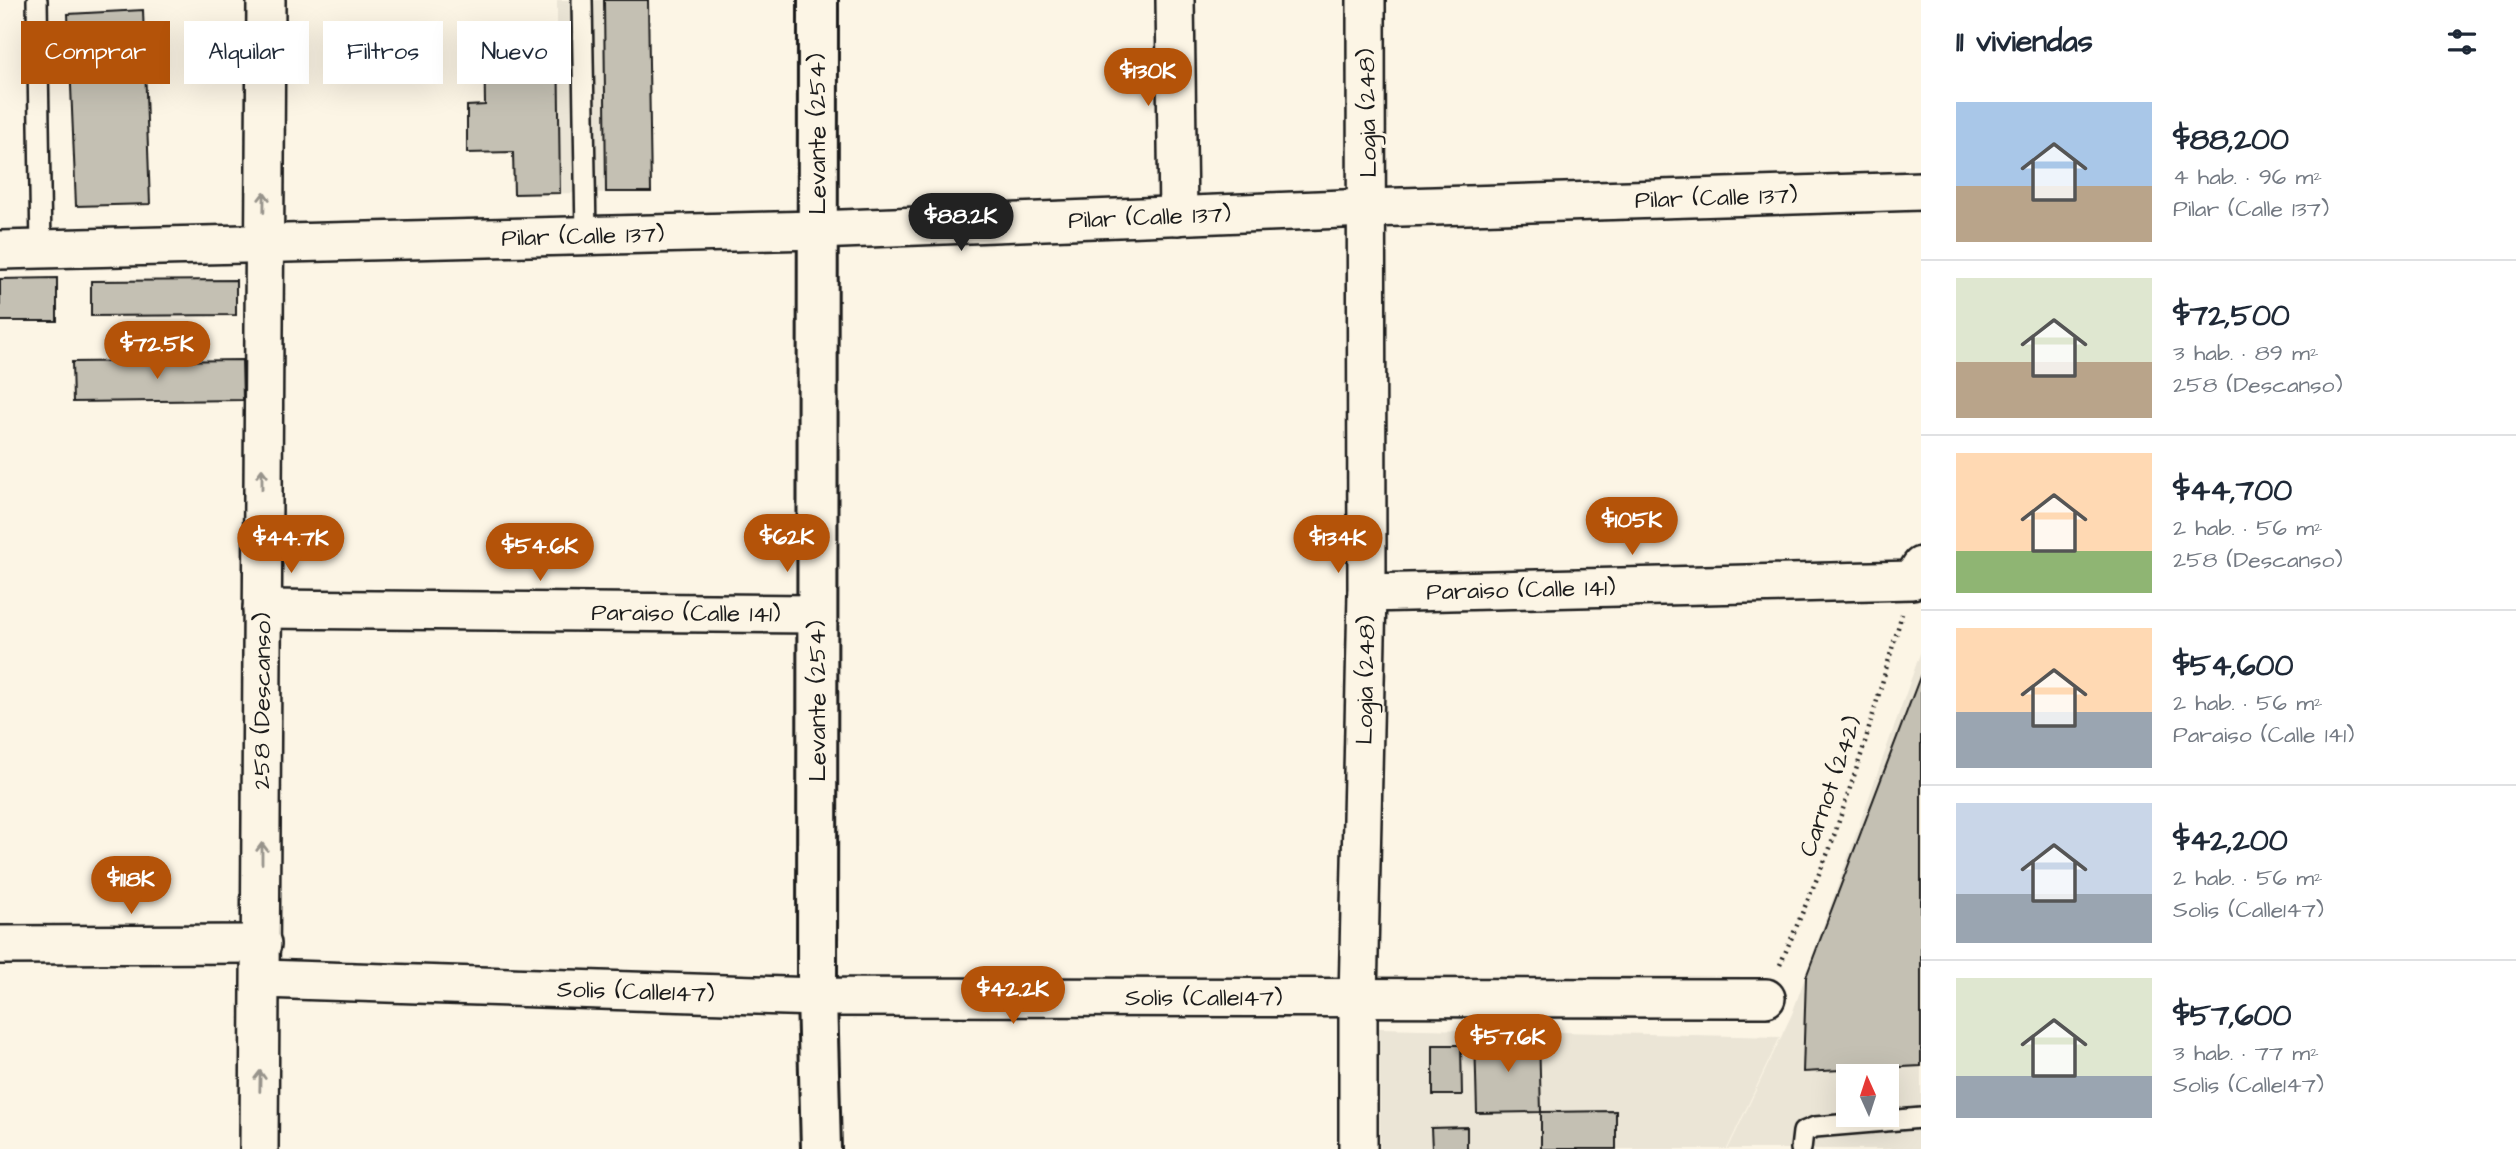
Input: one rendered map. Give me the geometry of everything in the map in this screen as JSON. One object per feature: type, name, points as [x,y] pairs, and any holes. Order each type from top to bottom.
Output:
[{"type":"street","name":"258 (Descanso)","points":[[259,1149],[266,0]]},
{"type":"street","name":"Levante (254)","points":[[818,0],[817,997],[821,1149]]},
{"type":"street","points":[[1175,0],[1178,216]]},
{"type":"street","name":"Logia (248)","points":[[1358,1149],[1358,999],[1367,593],[1366,0]]},
{"type":"street","name":"Pilar (Calle 137)","points":[[0,250],[817,230],[1368,208],[1921,191]]},
{"type":"street","name":"Paraiso (Calle 141)","points":[[1367,593],[1917,573]]},
{"type":"street","name":"Paraiso (Calle 141)","points":[[262,609],[817,614]]},
{"type":"street","name":"Solis (Calle147)","points":[[0,945],[817,997],[1766,998]]},
{"type":"lane","points":[[37,0],[41,249]]},
{"type":"lane","points":[[582,0],[586,235]]},
{"type":"lane","points":[[1801,1149],[1803,1132],[1815,1127],[1921,1118]]},
{"type":"path","name":"Carnot (242)","points":[[1766,998],[1830,848],[1917,573]]},
{"type":"shaded area","points":[[557,0],[648,0],[651,192],[514,194],[513,153],[467,153],[467,106],[485,105],[485,84],[571,84],[571,21],[557,21]]},
{"type":"shaded area","points":[[1921,651],[1921,1149],[1728,1149],[1792,1014]]},
{"type":"shaded area","points":[[1379,1028],[1780,1037],[1727,1149],[1380,1149]]},
{"type":"building","points":[[604,0],[648,0],[651,192],[606,192]]},
{"type":"building","points":[[143,10],[143,21],[68,21],[68,14]]},
{"type":"building","points":[[71,84],[146,84],[150,204],[76,206]]},
{"type":"building","points":[[485,84],[559,84],[560,193],[514,194],[513,152],[467,153],[467,106],[485,105]]},
{"type":"building","points":[[57,278],[57,321],[0,321],[0,279]]},
{"type":"building","points":[[236,280],[236,315],[91,316],[91,281]]},
{"type":"building","points":[[242,360],[243,400],[73,402],[72,362]]},
{"type":"building","points":[[1921,674],[1921,1066],[1836,1064],[1836,1070],[1803,1072],[1806,977]]},
{"type":"building","points":[[1539,1036],[1541,1112],[1477,1113],[1475,1037]]},
{"type":"building","points":[[1433,1045],[1461,1045],[1462,1095],[1433,1095]]},
{"type":"building","points":[[1616,1111],[1616,1149],[1541,1149],[1541,1112]]},
{"type":"building","points":[[1467,1127],[1467,1149],[1432,1149],[1431,1128]]}]
